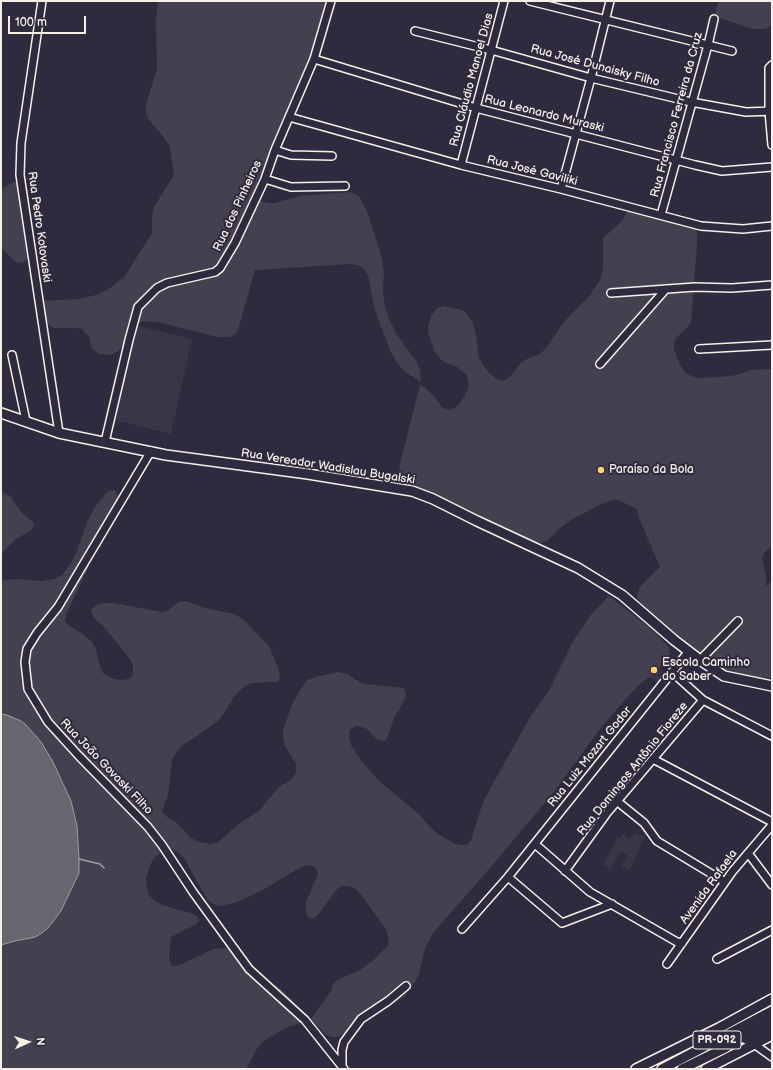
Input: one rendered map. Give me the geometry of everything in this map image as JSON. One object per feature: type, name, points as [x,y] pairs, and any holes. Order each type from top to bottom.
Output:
[{"type":"main road","name":"Rua Vereador Wadislau Bugalski","points":[[1,413],[59,433],[166,455],[316,475],[412,491],[433,499],[578,568],[622,595],[700,660],[724,676],[772,686]]},
{"type":"main road","points":[[636,1069],[719,1028],[772,998]]},
{"type":"main road","points":[[768,1013],[772,1008]]},
{"type":"main road","name":"PR-092","points":[[662,1069],[768,1013]]},
{"type":"main road","name":"PR-092","points":[[682,1069],[724,1048],[758,1027],[772,1021]]},
{"type":"main road","points":[[724,1048],[772,1030]]},
{"type":"main road","points":[[706,1069],[772,1035]]},
{"type":"street","name":"Rua Pedro Kotovaski","points":[[42,1],[21,143],[20,175],[59,433]]},
{"type":"street","name":"Rua dos Pinheiros","points":[[105,442],[138,307],[157,288],[167,283],[215,272],[220,268],[235,242],[265,179],[275,150],[314,59],[331,1]]},
{"type":"street","name":"Rua Cláudio Manoel Dias","points":[[460,164],[504,1]]},
{"type":"street","points":[[530,1],[732,51]]},
{"type":"street","points":[[561,189],[610,1]]},
{"type":"street","name":"Rua Francisco Ferreira da Cruz","points":[[661,215],[714,19]]},
{"type":"street","name":"Rua José Dunaisky Filho","points":[[415,31],[491,50],[591,78],[691,102],[746,112],[771,111]]},
{"type":"street","name":"Rua Leonardo Muraski","points":[[314,59],[476,108],[722,171],[772,167]]},
{"type":"street","points":[[772,65],[769,68],[772,145]]},
{"type":"street","name":"Rua José Gaviliki","points":[[289,117],[460,164],[701,226],[743,229],[772,226]]},
{"type":"street","points":[[275,150],[291,155],[332,156]]},
{"type":"street","points":[[265,179],[291,187],[345,186]]},
{"type":"street","points":[[611,293],[695,287],[732,288],[772,285]]},
{"type":"street","points":[[600,364],[666,289]]},
{"type":"street","points":[[699,349],[772,345]]},
{"type":"street","points":[[12,355],[26,421]]},
{"type":"street","name":"Rua João Govaski Filho","points":[[151,451],[58,607],[27,649],[25,662],[28,689],[48,722],[148,827],[249,969],[305,1020],[343,1068]]},
{"type":"street","points":[[700,660],[738,622]]},
{"type":"street","name":"Rua Luiz Mozart Godor","points":[[462,929],[508,878],[689,651]]},
{"type":"street","points":[[672,672],[703,700],[772,736]]},
{"type":"street","name":"Rua Domingos Antônio Fioreze","points":[[565,871],[607,813],[618,802],[703,700]]},
{"type":"street","points":[[653,759],[772,824]]},
{"type":"street","points":[[618,802],[644,823],[657,841],[725,882]]},
{"type":"street","name":"Avenida Rafaela","points":[[667,964],[725,882],[772,824]]},
{"type":"street","points":[[535,844],[590,892],[677,942],[682,943]]},
{"type":"street","points":[[748,853],[772,885]]},
{"type":"street","points":[[508,878],[562,922],[612,904]]},
{"type":"street","points":[[718,959],[772,930]]},
{"type":"street","points":[[343,1068],[342,1050],[344,1042],[361,1019],[388,1001],[406,986]]},
{"type":"street","points":[[754,1044],[772,1057]]},
{"type":"shaded area","points":[[158,1],[332,1],[314,54],[251,198],[268,203],[275,203],[300,196],[336,193],[350,192],[359,196],[367,211],[381,255],[384,272],[383,291],[385,308],[397,335],[417,362],[420,370],[421,382],[404,371],[390,351],[374,307],[368,275],[360,266],[351,264],[255,270],[238,330],[236,334],[230,337],[218,337],[158,322],[143,321],[136,325],[123,346],[117,352],[110,355],[99,354],[92,348],[89,337],[82,329],[53,328],[46,322],[38,301],[79,299],[96,295],[109,289],[125,276],[152,233],[152,215],[154,207],[174,175],[170,147],[163,136],[149,120],[146,113],[146,104],[157,70],[156,21]]},
{"type":"shaded area","points":[[719,1],[772,1],[772,24],[766,29],[752,29],[714,16]]},
{"type":"shaded area","points":[[14,182],[22,183],[26,186],[28,195],[32,256],[24,262],[17,263],[1,248],[1,189]]},
{"type":"shaded area","points":[[629,209],[693,225],[697,232],[691,322],[677,337],[674,343],[674,349],[680,365],[686,373],[696,378],[720,377],[737,375],[751,370],[772,369],[772,546],[765,552],[762,558],[766,576],[766,586],[772,581],[772,678],[733,675],[723,672],[698,653],[637,598],[640,587],[660,567],[639,518],[637,509],[618,500],[603,503],[573,519],[560,528],[548,540],[539,544],[527,541],[429,492],[403,481],[399,474],[400,464],[420,385],[432,394],[443,408],[450,410],[455,408],[460,403],[469,386],[466,374],[457,367],[442,361],[434,350],[428,327],[431,316],[437,308],[444,306],[465,312],[473,323],[479,358],[489,373],[503,381],[510,377],[520,364],[527,359],[540,354],[546,348],[563,323],[590,295],[600,280],[603,270],[603,238],[621,222]]},
{"type":"shaded area","points":[[137,326],[192,339],[171,434],[115,420]]},
{"type":"shaded area","points":[[114,490],[117,493],[118,500],[94,550],[87,570],[66,615],[65,621],[69,626],[83,634],[92,642],[103,673],[120,680],[129,679],[133,675],[133,668],[131,661],[126,654],[105,628],[94,618],[91,610],[96,605],[113,603],[162,612],[167,611],[179,602],[186,601],[205,608],[234,614],[243,619],[269,646],[279,670],[280,678],[277,682],[251,683],[242,688],[218,721],[183,745],[177,751],[172,760],[168,795],[162,811],[167,817],[176,822],[191,838],[199,842],[211,844],[218,842],[240,823],[259,811],[279,787],[292,779],[296,772],[296,764],[285,746],[283,730],[291,707],[307,680],[338,672],[348,674],[359,682],[366,684],[403,688],[406,693],[405,699],[394,718],[385,741],[378,740],[367,729],[360,726],[355,726],[350,730],[349,737],[351,745],[361,760],[379,781],[419,814],[438,834],[453,843],[466,845],[471,841],[485,798],[529,719],[550,689],[572,643],[590,616],[609,596],[650,628],[669,647],[670,653],[665,662],[638,686],[600,729],[554,792],[433,933],[425,949],[419,974],[405,996],[398,1001],[365,1016],[342,1035],[336,1037],[331,1037],[325,1034],[311,1019],[286,1028],[265,1040],[258,1047],[246,1069],[1,1069],[1,945],[35,937],[48,928],[61,911],[79,873],[79,858],[77,826],[71,801],[53,762],[41,742],[21,721],[1,714],[1,580],[20,579],[41,581],[55,579],[62,575],[71,563],[77,551],[87,522],[97,504],[108,491]],"holes":[[[170,849],[176,851],[184,858],[207,899],[218,906],[234,903],[259,892],[296,870],[304,866],[311,865],[315,867],[318,874],[306,902],[306,913],[309,918],[314,918],[318,915],[337,889],[341,886],[349,886],[356,889],[385,928],[389,939],[388,945],[375,959],[360,970],[337,980],[311,1019],[275,985],[269,984],[239,952],[233,949],[214,949],[182,964],[171,966],[169,955],[171,937],[195,925],[199,921],[198,917],[193,914],[162,905],[150,896],[147,889],[146,878],[150,865],[155,857],[162,851]]]},
{"type":"shaded area","points":[[1,493],[10,496],[21,512],[33,522],[34,526],[30,531],[16,539],[1,554]]},
{"type":"shaded area","name":"Escola Caminho do Saber","points":[[656,666],[666,674],[659,684],[644,673]]},
{"type":"shaded area","points":[[1,714],[21,721],[26,725],[41,742],[53,762],[71,801],[77,826],[79,873],[61,911],[48,928],[35,937],[1,945]]},
{"type":"shaded area","points":[[634,832],[645,837],[629,871],[621,866],[628,855],[621,852],[610,869],[603,865],[618,837],[620,839],[623,834],[630,839]]},
{"type":"waterway","points":[[79,859],[100,864],[104,868]]},
{"type":"place","name":"Paraíso da Bola","points":[[601,470]]},
{"type":"place","name":"Escola Caminho do Saber","points":[[654,670]]}]
